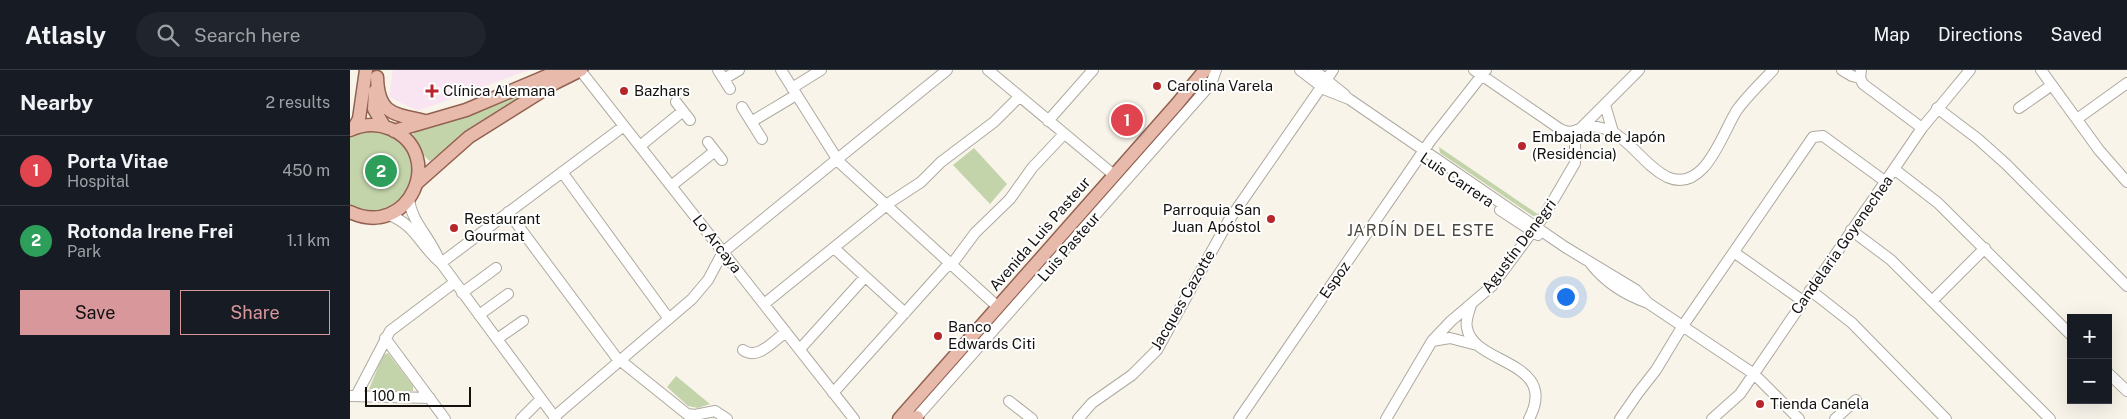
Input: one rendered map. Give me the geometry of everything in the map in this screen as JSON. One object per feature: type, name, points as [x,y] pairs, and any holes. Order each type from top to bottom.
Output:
[{"type":"main road","points":[[352,129],[359,119],[366,70]]},
{"type":"main road","points":[[352,129],[368,125],[389,128],[426,121],[448,110],[490,94],[529,85],[561,70]]},
{"type":"main road","points":[[417,183],[443,160],[462,150],[504,121],[530,99],[580,70]]},
{"type":"main road","name":"Avenida Luis Pasteur","points":[[899,419],[1205,70]]},
{"type":"main road","points":[[378,73],[379,96],[384,107],[395,113],[426,121]]},
{"type":"main road","points":[[350,212],[363,217],[378,218],[389,215],[409,200],[417,183],[419,169],[416,156],[408,141],[389,128],[374,107],[378,73]]},
{"type":"main road","points":[[351,226],[363,217]]},
{"type":"street","name":"Lo Arcaya","points":[[580,70],[854,419]]},
{"type":"street","points":[[730,89],[721,75],[739,70]]},
{"type":"street","points":[[781,70],[836,159],[998,307]]},
{"type":"street","points":[[751,122],[821,70]]},
{"type":"street","points":[[409,200],[414,218],[433,244],[441,263],[555,418],[692,299],[711,274],[723,252],[947,70]]},
{"type":"street","points":[[988,70],[1114,175]]},
{"type":"street","points":[[1048,121],[1093,70]]},
{"type":"street","name":"Luis Pasteur","points":[[915,418],[1212,84],[1216,70]]},
{"type":"street","name":"Luis Carrera","points":[[1300,70],[1324,82],[1379,120],[1394,136],[1535,229],[1588,261],[1600,276],[1629,296],[1648,303],[1754,374],[1799,419]]},
{"type":"street","name":"Luis Carrera","points":[[1314,70],[1324,82]]},
{"type":"street","name":"Jacques Cazotte","points":[[1071,419],[1132,375],[1157,350],[1229,220],[1333,70]]},
{"type":"street","points":[[1578,130],[1639,70]]},
{"type":"street","points":[[1481,72],[1565,132],[1596,127],[1613,132],[1654,168],[1667,176],[1682,179],[1692,177],[1700,172],[1708,163],[1738,110],[1773,70]]},
{"type":"street","points":[[1842,70],[1852,76],[1861,74],[1863,84],[1922,128]]},
{"type":"street","points":[[1955,70],[1962,80]]},
{"type":"street","name":"Candelaria Goyenechea","points":[[1712,419],[1724,416],[1922,128],[1970,70]]},
{"type":"street","points":[[2041,70],[2099,150],[2127,182]]},
{"type":"street","name":"Espoz","points":[[1239,419],[1426,156],[1481,72]]},
{"type":"street","points":[[2077,119],[2127,83]]},
{"type":"street","points":[[2019,108],[2052,85]]},
{"type":"street","points":[[764,304],[887,206],[921,182],[957,149],[994,122],[1019,96]]},
{"type":"street","points":[[676,102],[690,120]]},
{"type":"street","points":[[1605,105],[1613,132]]},
{"type":"street","points":[[742,108],[762,139]]},
{"type":"street","points":[[1937,108],[1978,139],[2006,164],[2127,286]]},
{"type":"street","points":[[640,146],[683,111]]},
{"type":"street","points":[[441,263],[624,126]]},
{"type":"street","name":"Agustín Denegri","points":[[1386,419],[1432,341],[1450,321],[1492,286],[1535,229],[1573,168],[1578,130]]},
{"type":"street","points":[[833,393],[950,264],[975,233],[1010,199],[1032,168],[1064,134]]},
{"type":"street","points":[[1620,419],[1656,370],[1682,327],[1813,137],[1823,136],[1886,182]]},
{"type":"street","points":[[708,142],[722,160]]},
{"type":"street","points":[[671,186],[715,151]]},
{"type":"street","points":[[1894,169],[1938,203],[2067,331]]},
{"type":"street","points":[[562,172],[670,319]]},
{"type":"street","points":[[508,212],[616,357],[687,414],[695,415],[715,411],[727,419]]},
{"type":"street","points":[[389,215],[402,220],[410,226],[426,249],[441,263]]},
{"type":"street","points":[[1851,230],[1891,260],[2050,419]]},
{"type":"street","points":[[834,248],[904,313]]},
{"type":"street","points":[[1932,300],[1985,248]]},
{"type":"street","points":[[1734,253],[1803,301]]},
{"type":"street","points":[[711,274],[722,267],[736,268]]},
{"type":"street","points":[[462,293],[496,268]]},
{"type":"street","points":[[800,349],[865,277]]},
{"type":"street","points":[[430,398],[353,396],[385,338],[393,328],[454,282]]},
{"type":"street","points":[[1810,290],[1852,323],[1946,419]]},
{"type":"street","points":[[479,315],[508,294]]},
{"type":"street","points":[[1471,305],[1467,327],[1471,338],[1478,345]]},
{"type":"street","points":[[497,340],[523,321]]},
{"type":"street","points":[[743,350],[750,354],[758,353],[786,332]]},
{"type":"street","points":[[385,338],[445,419]]},
{"type":"street","points":[[1432,341],[1450,338],[1478,345],[1514,365],[1527,376],[1534,389],[1535,399],[1530,419]]},
{"type":"street","points":[[2112,376],[2127,392]]},
{"type":"street","points":[[521,419],[541,399]]},
{"type":"street","points":[[1835,419],[1856,400]]},
{"type":"street","points":[[1009,401],[1032,419]]},
{"type":"street","name":"Jacques Cazotte","points":[[1078,419],[1092,403]]},
{"type":"shaded area","name":"Clínica Alemana","points":[[393,70],[529,70],[418,111],[389,97]]},
{"type":"green space","points":[[569,70],[509,107],[490,116],[430,161],[425,157],[412,136],[415,132],[464,115]]},
{"type":"green space","points":[[1210,72],[1209,79],[1187,105],[914,416],[909,417]]},
{"type":"green space","points":[[374,131],[395,139],[407,152],[411,168],[408,184],[400,199],[387,208],[370,211],[350,205],[350,137]]},
{"type":"green space","points":[[1439,147],[1539,215],[1533,216],[1440,153]]},
{"type":"green space","points":[[974,148],[1007,184],[990,204],[953,165]]},
{"type":"green space","points":[[388,353],[413,386],[413,391],[373,391],[369,389],[383,355]]},
{"type":"green space","points":[[676,376],[710,404],[698,408],[688,406],[667,387]]},
{"type":"place","name":"Carolina Varela","points":[[1157,86]]},
{"type":"place","name":"Clínica Alemana","points":[[432,91]]},
{"type":"place","name":"Bazhars","points":[[624,91]]},
{"type":"place","name":"Porta Vitae","points":[[1127,120]]},
{"type":"place","name":"Embajada de Japón (Residencia)","points":[[1522,146]]},
{"type":"place","name":"Rotonda Irene Frei","points":[[381,171]]},
{"type":"place","name":"Parroquia San Juan Apóstol","points":[[1271,219]]},
{"type":"place","name":"Restaurant Gourmat","points":[[454,228]]},
{"type":"place","name":"Banco Edwards Citi","points":[[938,336]]},
{"type":"place","name":"Tienda Canela","points":[[1760,404]]},
{"type":"district","name":"JARDÍN DEL ESTE","points":[[1421,230]]}]
